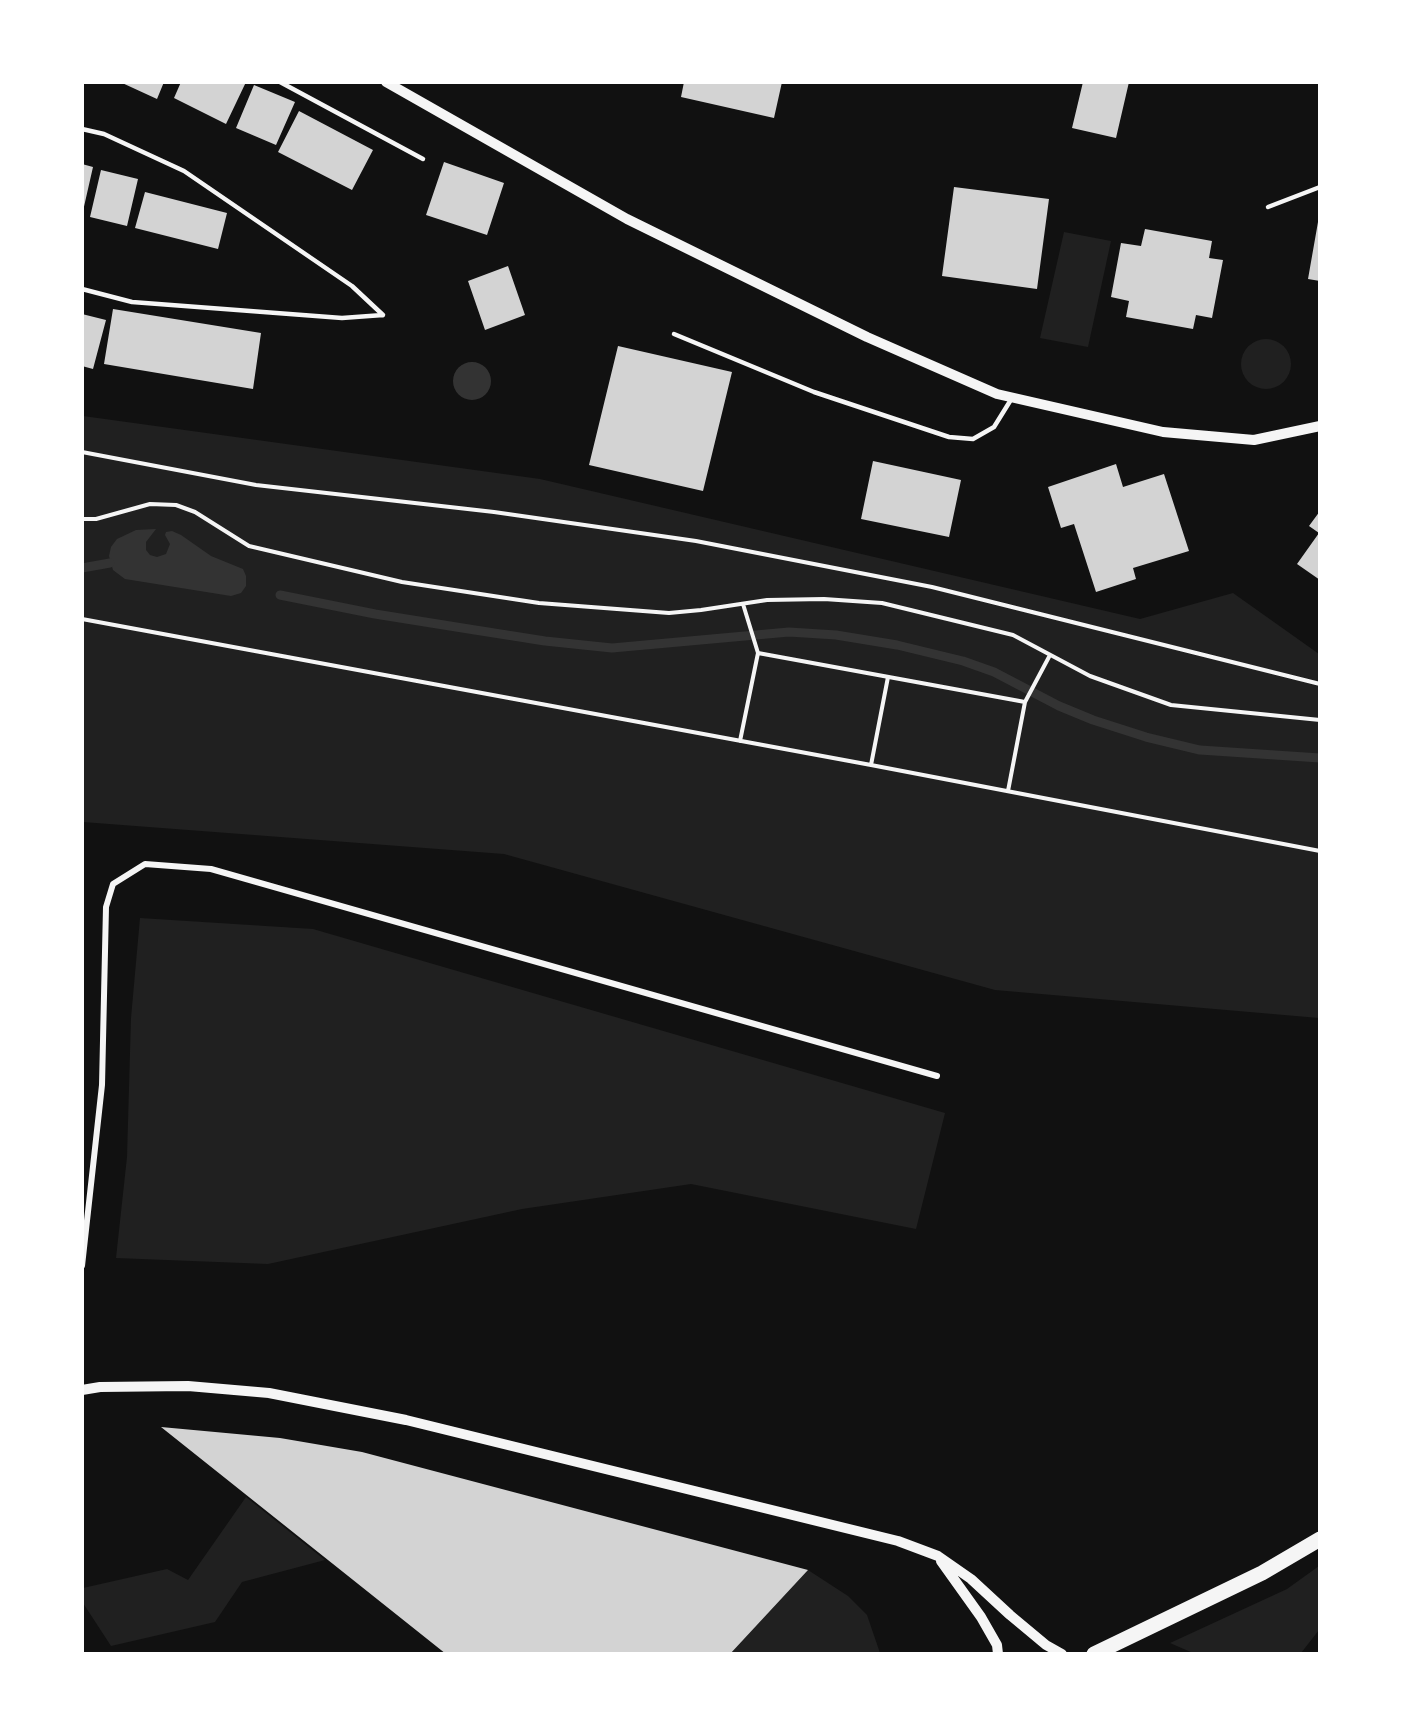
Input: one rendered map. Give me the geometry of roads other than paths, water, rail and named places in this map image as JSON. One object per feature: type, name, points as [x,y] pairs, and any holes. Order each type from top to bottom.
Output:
[{"type":"main road","points":[[1094,1653],[1262,1573],[1320,1539]]},
{"type":"street","points":[[386,82],[627,219],[867,337],[997,394],[1174,433],[1254,440],[1320,426]]},
{"type":"street","points":[[82,1266],[102,1084],[106,907],[113,884],[145,864],[211,869],[937,1076]]},
{"type":"street","points":[[82,1390],[100,1387],[188,1386],[269,1393],[417,1423],[898,1541],[938,1556],[971,1579],[1046,1645],[1062,1653]]},
{"type":"street","points":[[938,1556],[981,1617],[997,1645],[998,1653]]},
{"type":"lane","points":[[280,82],[423,159]]},
{"type":"lane","points":[[82,129],[104,134],[184,171],[352,286],[383,315],[342,318],[132,302],[82,289]]},
{"type":"lane","points":[[1268,207],[1320,187]]},
{"type":"lane","points":[[674,334],[814,392],[949,437],[973,439],[994,427],[1012,398]]},
{"type":"waterway","points":[[82,568],[110,563]]},
{"type":"waterway","points":[[280,595],[375,614],[475,630],[612,648],[789,632],[836,635],[897,645],[963,661],[994,672],[1059,706],[1146,737],[1200,750],[1320,758]]}]
